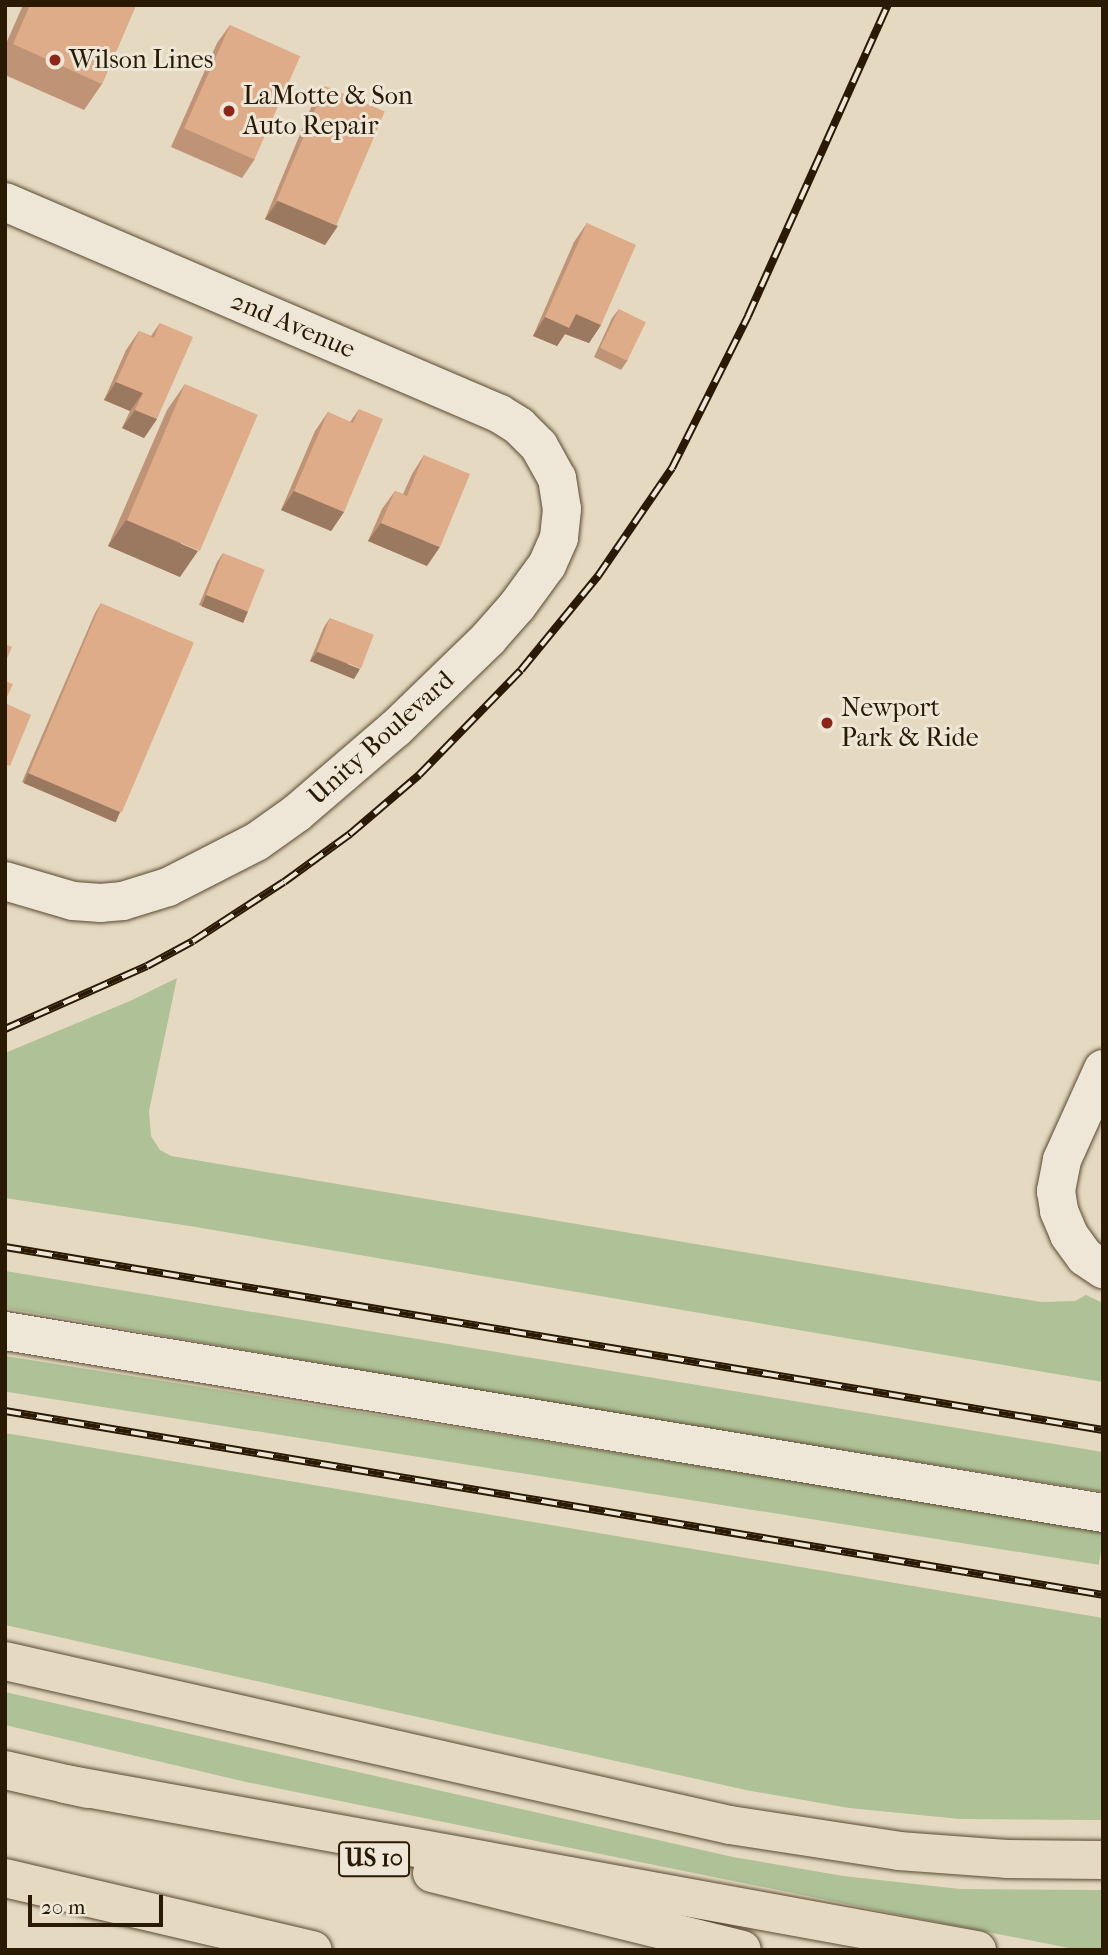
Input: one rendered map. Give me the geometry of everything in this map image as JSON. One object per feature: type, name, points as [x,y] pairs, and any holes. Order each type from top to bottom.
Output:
[{"type":"highway","points":[[5,1661],[756,1830],[846,1845],[951,1856],[1103,1860]]},
{"type":"highway","name":"US 10","points":[[5,1770],[742,1950]]},
{"type":"highway","points":[[65,1784],[977,1950]]},
{"type":"highway","points":[[5,1878],[313,1950]]},
{"type":"street","name":"2nd Avenue","points":[[5,202],[499,414],[519,426],[539,446],[556,478]]},
{"type":"street","name":"Unity Boulevard","points":[[5,881],[55,898],[101,903],[123,901],[168,887],[256,842],[297,813],[428,699],[503,622],[547,565],[561,524],[556,478]]},
{"type":"street","points":[[1103,1069],[1062,1160],[1056,1191],[1059,1211],[1069,1235],[1085,1257],[1103,1269]]},
{"type":"street","points":[[5,1331],[1103,1513]]},
{"type":"green space","points":[[177,978],[149,1111],[151,1136],[160,1150],[171,1156],[1041,1302],[1075,1301],[1086,1295],[1103,1303],[1103,1382],[196,1227],[5,1198],[5,1053],[130,1001]]},
{"type":"green space","points":[[5,1271],[1103,1452],[1103,1492],[468,1389],[5,1308]]},
{"type":"green space","points":[[5,1356],[1103,1530],[1099,1565],[5,1391]]},
{"type":"green space","points":[[5,1433],[1103,1618],[1103,1820],[960,1819],[849,1808],[746,1790],[5,1625]]},
{"type":"green space","points":[[5,1692],[733,1857],[843,1876],[960,1889],[1103,1890],[1103,1950],[1079,1950],[246,1782],[5,1725]]},
{"type":"building","name":"Wilson Lines","points":[[30,5],[136,5],[102,84],[13,44]]},
{"type":"building","name":"LaMotte & Son Auto Repair","points":[[230,25],[300,56],[254,160],[184,128]]},
{"type":"building","points":[[325,86],[385,111],[336,226],[277,200]]},
{"type":"building","points":[[587,223],[636,245],[601,325],[576,314],[569,328],[545,317]]},
{"type":"building","points":[[619,309],[646,322],[627,361],[600,348]]},
{"type":"building","points":[[160,323],[193,337],[157,419],[135,410],[143,393],[116,382],[139,331],[154,338]]},
{"type":"building","points":[[185,384],[258,415],[200,551],[127,520]]},
{"type":"building","points":[[359,409],[383,419],[344,512],[294,491],[328,412],[353,423]]},
{"type":"building","points":[[424,455],[470,474],[440,547],[381,523],[395,491],[407,496]]},
{"type":"building","points":[[223,553],[265,570],[248,612],[206,595]]},
{"type":"building","points":[[101,603],[194,642],[122,813],[29,773]]},
{"type":"building","points":[[330,618],[374,635],[361,668],[317,652]]},
{"type":"building","points":[[5,644],[12,647],[5,663]]},
{"type":"building","points":[[5,681],[13,684],[5,701]]},
{"type":"building","points":[[5,703],[31,715],[10,766],[5,764]]},
{"type":"railway","points":[[5,1029],[147,966],[193,941],[284,882],[350,834],[419,775],[521,670],[598,576],[672,468],[748,316],[888,5]]},
{"type":"railway","points":[[5,1247],[1103,1430]]},
{"type":"railway","points":[[5,1411],[1103,1595]]},
{"type":"place","name":"Wilson Lines","points":[[55,60]]},
{"type":"place","name":"LaMotte & Son Auto Repair","points":[[229,111]]},
{"type":"place","name":"Newport Park & Ride","points":[[827,723]]}]
